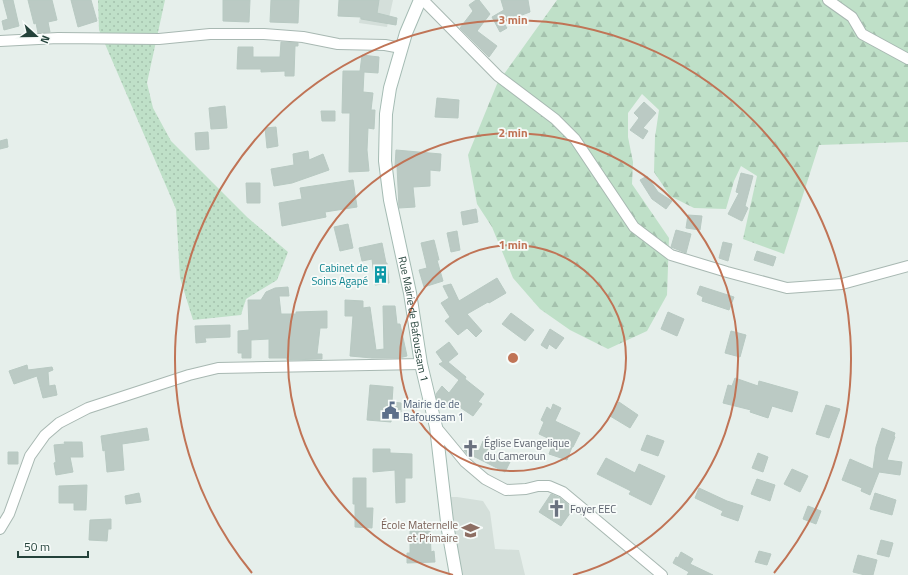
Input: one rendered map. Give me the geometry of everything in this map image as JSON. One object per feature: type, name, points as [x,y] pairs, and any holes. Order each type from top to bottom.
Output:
[{"type":"street","name":"Rue Mairie de Bafoussam 1","points":[[421,0],[412,17],[401,48],[390,88],[386,114],[386,179],[410,292],[421,364],[436,427],[448,530],[456,575]]},
{"type":"street","points":[[421,0],[498,76],[555,119],[576,139],[634,227],[671,255],[787,288],[842,284],[907,263]]},
{"type":"street","points":[[828,0],[852,17],[862,34],[908,59]]},
{"type":"street","points":[[0,41],[58,38],[159,39],[210,34],[264,34],[303,37],[338,44],[385,45],[401,48]]},
{"type":"street","points":[[0,529],[9,514],[30,456],[45,434],[59,423],[88,408],[189,375],[218,368],[421,364]]},
{"type":"street","points":[[436,427],[465,462],[485,479],[506,490],[549,486],[563,492],[662,575]]},
{"type":"shaded area","points":[[363,0],[393,0],[387,27],[359,23]]},
{"type":"shaded area","name":"École Maternelle et Primaire","points":[[445,497],[457,497],[483,501],[490,512],[495,549],[519,550],[525,575],[458,575]]},
{"type":"green space","points":[[98,0],[165,0],[147,83],[153,108],[171,141],[247,217],[288,252],[277,280],[246,299],[241,315],[193,320],[180,278],[176,209],[99,30]]},
{"type":"green space","points":[[557,0],[908,0],[908,142],[819,145],[784,254],[743,239],[757,176],[741,166],[734,181],[726,209],[694,208],[670,196],[654,172],[655,137],[659,110],[642,94],[628,113],[628,137],[633,162],[632,184],[669,238],[667,295],[647,331],[608,349],[570,330],[540,309],[513,278],[492,227],[477,204],[468,155],[497,84]]},
{"type":"building","points":[[3,0],[13,0],[19,26],[4,30],[2,21],[8,19]]},
{"type":"building","points":[[28,0],[52,0],[57,20],[48,22],[50,32],[38,33],[36,23],[34,24]]},
{"type":"building","points":[[71,0],[91,0],[97,21],[78,27]]},
{"type":"building","points":[[223,0],[250,0],[249,22],[223,21]]},
{"type":"building","points":[[271,0],[299,0],[298,23],[270,22]]},
{"type":"building","points":[[339,0],[379,0],[377,13],[397,18],[396,25],[361,19],[361,17],[338,16]]},
{"type":"building","points":[[476,0],[479,0],[490,14],[477,31],[497,46],[489,57],[460,28],[473,11],[469,5]]},
{"type":"building","points":[[501,0],[528,0],[530,12],[503,22],[507,28],[500,32],[492,17],[504,10]]},
{"type":"building","points":[[281,42],[298,43],[298,46],[295,46],[294,76],[285,76],[285,71],[261,72],[261,69],[237,69],[238,47],[253,47],[253,57],[280,57]]},
{"type":"building","points":[[362,55],[379,57],[378,73],[364,72],[363,92],[373,93],[371,110],[375,110],[374,129],[368,128],[367,150],[369,171],[349,172],[350,113],[342,113],[343,71],[360,71]]},
{"type":"building","points":[[437,98],[459,100],[458,118],[435,117]]},
{"type":"building","points":[[644,102],[656,113],[643,128],[648,131],[643,139],[630,130],[639,118],[634,113]]},
{"type":"building","points":[[225,106],[227,128],[211,129],[209,108]]},
{"type":"building","points":[[321,111],[335,111],[335,121],[322,121]]},
{"type":"building","points":[[276,127],[278,146],[267,148],[265,128]]},
{"type":"building","points":[[208,132],[209,149],[196,150],[195,133]]},
{"type":"building","points":[[7,139],[8,147],[0,149],[0,141]]},
{"type":"building","points":[[396,150],[441,154],[440,171],[430,170],[430,186],[413,187],[415,207],[399,208],[397,166],[395,166]]},
{"type":"building","points":[[308,151],[309,160],[323,154],[329,170],[292,183],[274,186],[271,169],[294,165],[293,154]]},
{"type":"building","points":[[741,173],[753,176],[745,206],[748,208],[742,221],[728,214],[739,193],[736,192]]},
{"type":"building","points":[[647,176],[658,192],[672,201],[666,209],[652,199],[640,180]]},
{"type":"building","points":[[353,180],[357,207],[325,212],[326,217],[282,226],[279,203],[302,199],[300,188]]},
{"type":"building","points":[[246,183],[260,183],[260,203],[247,203]]},
{"type":"building","points":[[476,209],[478,222],[463,225],[461,212]]},
{"type":"building","points":[[688,215],[702,216],[700,230],[686,228]]},
{"type":"building","points":[[348,224],[353,248],[340,251],[334,227]]},
{"type":"building","points":[[676,230],[691,234],[686,253],[671,247]]},
{"type":"building","points":[[457,231],[460,250],[451,252],[447,233]]},
{"type":"building","points":[[434,240],[439,260],[437,260],[443,281],[424,287],[419,270],[427,268],[421,243]]},
{"type":"building","points":[[723,242],[732,244],[728,261],[719,258]]},
{"type":"building","points":[[382,243],[387,263],[389,283],[375,285],[372,259],[362,261],[359,248]]},
{"type":"building","points":[[757,251],[776,257],[773,266],[754,260]]},
{"type":"building","points":[[497,278],[506,293],[467,314],[482,331],[476,337],[467,328],[458,335],[445,321],[450,317],[441,303],[449,298],[443,286],[451,284],[459,301]]},
{"type":"building","points":[[700,286],[734,297],[729,310],[702,301],[703,297],[697,294]]},
{"type":"building","points":[[288,287],[289,296],[279,296],[281,314],[327,311],[327,328],[320,328],[317,354],[322,354],[322,359],[287,360],[287,358],[269,358],[269,339],[251,340],[251,358],[242,358],[242,353],[238,353],[238,331],[249,330],[248,300],[261,300],[266,292],[275,288]]},
{"type":"building","points":[[345,300],[363,301],[363,308],[370,307],[376,350],[384,349],[383,306],[395,306],[397,324],[400,324],[407,356],[399,358],[372,358],[350,356],[353,316],[345,316]]},
{"type":"building","points":[[668,312],[684,319],[677,336],[661,329]]},
{"type":"building","points":[[511,313],[534,330],[525,341],[502,324]]},
{"type":"building","points":[[230,325],[230,337],[205,338],[206,342],[196,343],[195,326]]},
{"type":"building","points":[[550,329],[564,338],[556,349],[549,344],[547,349],[541,345]]},
{"type":"building","points":[[731,331],[746,335],[740,357],[725,353]]},
{"type":"building","points":[[449,342],[458,354],[448,362],[466,377],[465,379],[484,394],[478,402],[482,404],[473,416],[452,402],[447,408],[437,400],[436,394],[442,386],[449,393],[459,380],[439,364],[443,362],[436,352]]},
{"type":"building","points":[[27,365],[28,370],[52,367],[53,370],[48,372],[49,386],[55,385],[57,395],[43,398],[37,376],[14,384],[9,371]]},
{"type":"building","points":[[735,378],[758,386],[759,381],[798,392],[792,412],[772,406],[768,418],[750,412],[751,410],[723,403],[728,385],[732,386]]},
{"type":"building","points":[[370,385],[393,387],[392,402],[401,403],[401,412],[392,411],[391,422],[367,420]]},
{"type":"building","points":[[619,402],[638,415],[630,428],[610,416]]},
{"type":"building","points":[[553,404],[561,408],[555,421],[580,433],[567,460],[549,454],[554,441],[539,434],[544,422],[541,420],[547,407],[551,410]]},
{"type":"building","points":[[826,405],[840,409],[829,438],[816,434]]},
{"type":"building","points":[[147,428],[149,440],[122,444],[124,470],[107,472],[105,450],[103,451],[101,436]]},
{"type":"building","points":[[882,428],[895,433],[887,460],[902,462],[900,475],[879,472],[870,495],[861,491],[862,488],[842,480],[850,459],[873,469],[876,447]]},
{"type":"building","points":[[647,435],[664,441],[658,456],[641,450]]},
{"type":"building","points":[[483,441],[490,445],[487,451],[510,462],[505,472],[471,455],[469,456],[463,449],[473,442],[479,451]]},
{"type":"building","points":[[64,442],[82,442],[83,457],[70,457],[73,472],[56,475],[54,445],[65,444]]},
{"type":"building","points":[[373,449],[390,449],[390,453],[412,454],[412,478],[405,478],[405,502],[396,503],[395,470],[373,472]]},
{"type":"building","points":[[8,452],[18,452],[18,464],[8,464]]},
{"type":"building","points":[[758,453],[768,457],[763,472],[752,468]]},
{"type":"building","points":[[606,458],[635,473],[639,464],[665,476],[651,505],[629,494],[631,491],[597,474]]},
{"type":"building","points":[[792,469],[808,476],[800,492],[784,484]]},
{"type":"building","points":[[353,478],[366,478],[366,508],[373,508],[372,528],[355,527]]},
{"type":"building","points":[[757,479],[775,485],[770,501],[751,494]]},
{"type":"building","points":[[87,485],[86,510],[74,510],[74,503],[59,503],[59,486]]},
{"type":"building","points":[[699,488],[727,501],[743,506],[738,521],[721,515],[723,511],[695,498]]},
{"type":"building","points":[[139,493],[141,502],[126,504],[125,496]]},
{"type":"building","points":[[875,493],[896,500],[892,515],[870,509]]},
{"type":"building","name":"Foyer EEC","points":[[551,494],[560,498],[573,509],[561,526],[539,512]]},
{"type":"building","points":[[808,506],[821,511],[816,524],[803,519]]},
{"type":"building","points":[[111,519],[111,529],[108,529],[107,541],[89,540],[90,520]]},
{"type":"building","points":[[410,531],[430,531],[431,552],[434,551],[435,562],[407,563],[407,553],[410,553]]},
{"type":"building","points":[[881,540],[893,543],[889,557],[877,554]]},
{"type":"building","points":[[759,551],[771,554],[767,565],[755,562]]},
{"type":"building","points":[[681,552],[693,559],[690,564],[713,575],[687,575],[689,572],[673,563]]},
{"type":"building","points":[[858,555],[877,560],[873,575],[853,572]]},
{"type":"place","name":"Cabinet de Soins Agapé","points":[[381,274]]},
{"type":"place","name":"Mairie de de Bafoussam 1","points":[[390,410]]},
{"type":"place","name":"Église Evangelique du Cameroun","points":[[471,449]]},
{"type":"place","name":"Foyer EEC","points":[[557,509]]},
{"type":"place","name":"École Maternelle et Primaire","points":[[471,531]]}]
